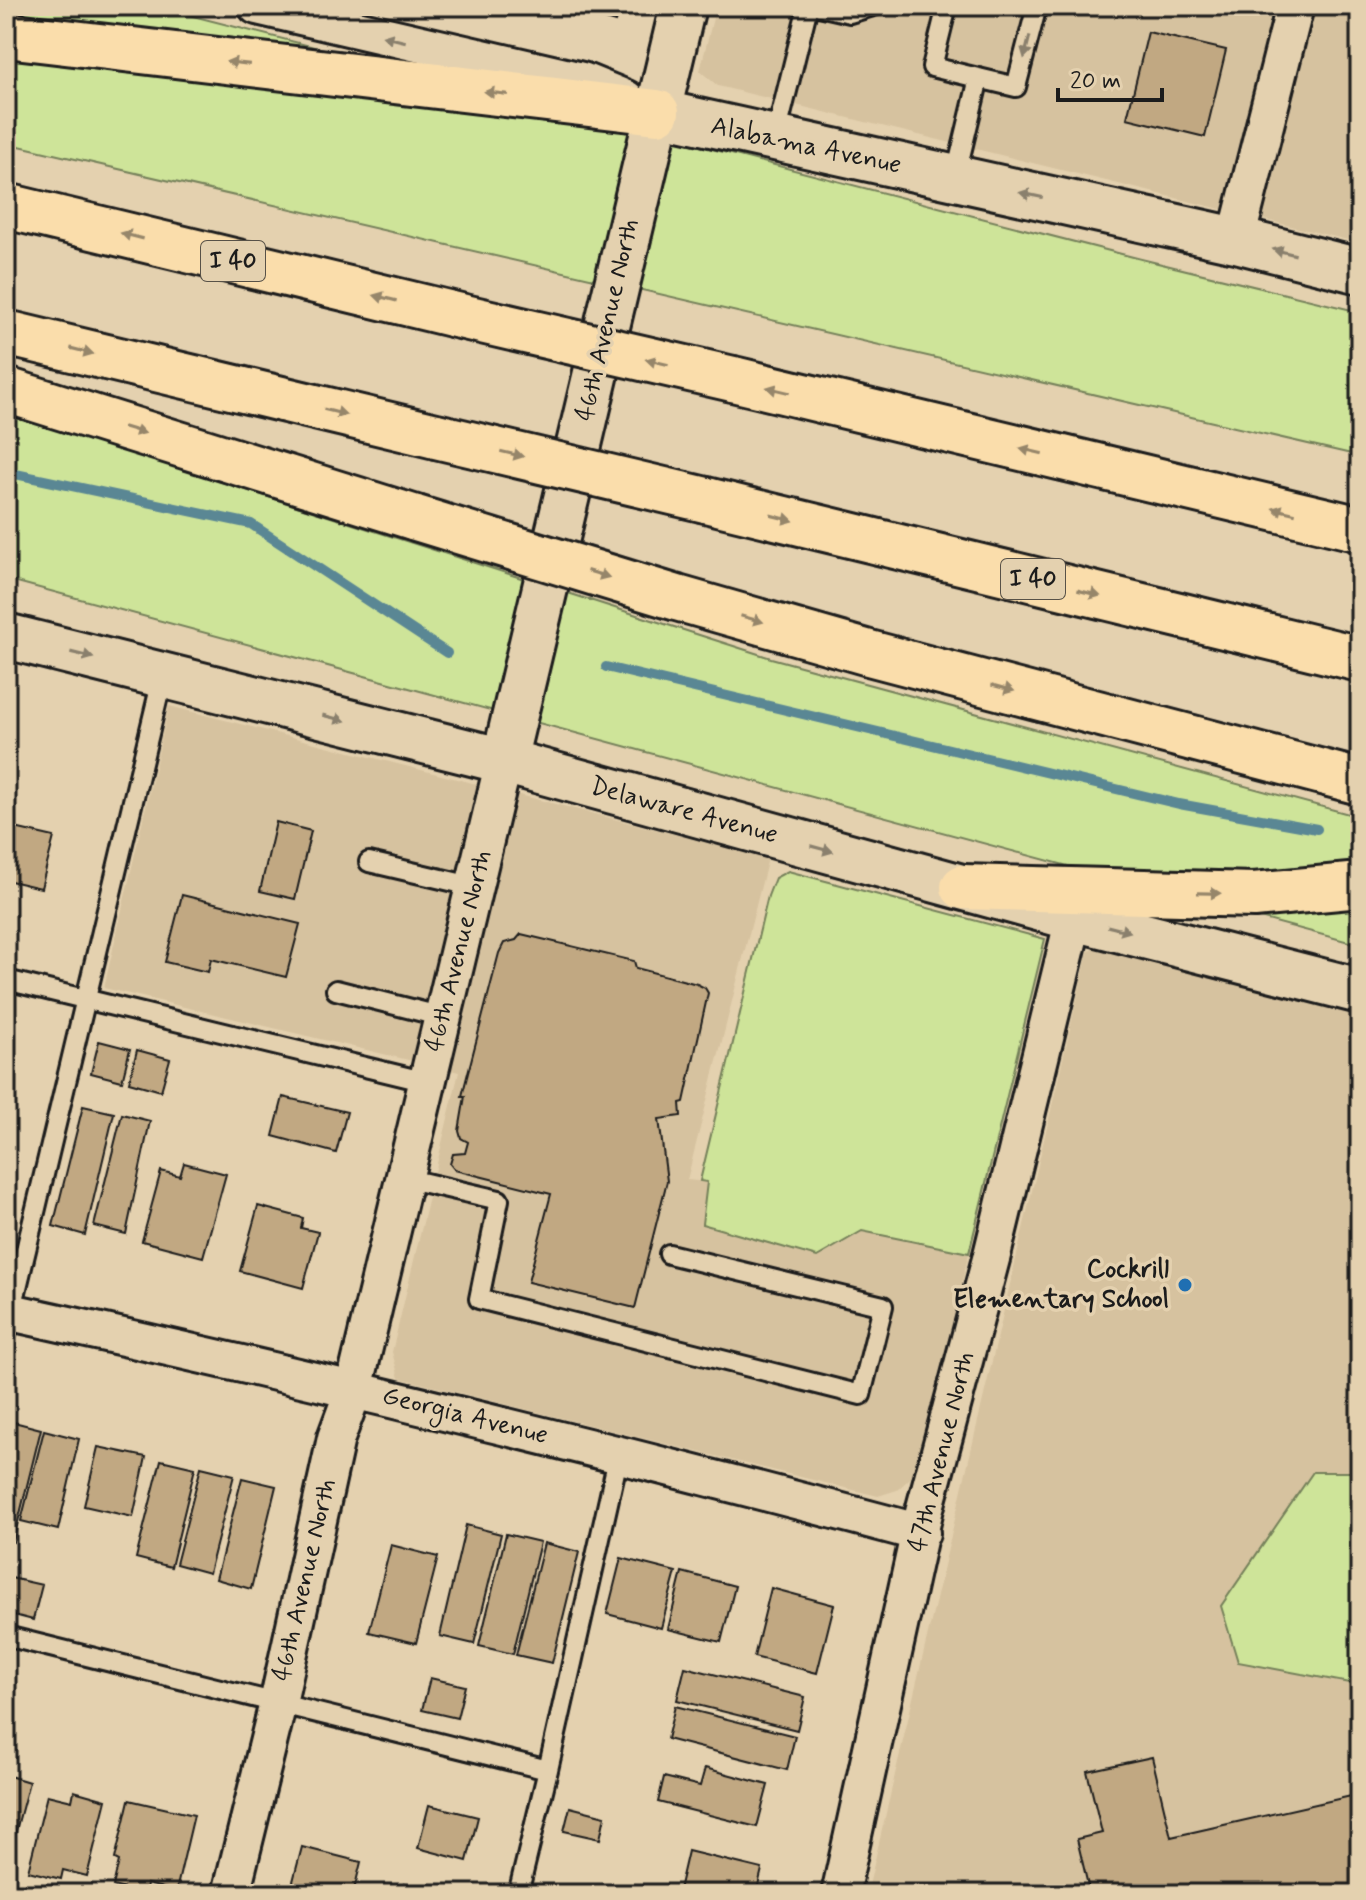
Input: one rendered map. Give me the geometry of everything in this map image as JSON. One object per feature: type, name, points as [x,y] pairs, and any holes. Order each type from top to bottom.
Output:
[{"type":"highway","points":[[6,35],[657,112]]},
{"type":"highway","name":"I 40","points":[[6,206],[1360,529]]},
{"type":"highway","name":"I 40","points":[[6,333],[1360,659]]},
{"type":"highway","points":[[6,390],[677,598],[869,653],[1360,782]]},
{"type":"highway","points":[[963,887],[1254,895],[1360,885]]},
{"type":"main road","name":"46th Avenue North","points":[[504,761],[683,6]]},
{"type":"main road","name":"Alabama Avenue","points":[[657,112],[1236,240],[1360,271]]},
{"type":"main road","name":"Delaware Avenue","points":[[6,636],[504,761],[1074,918],[1360,991]]},
{"type":"street","name":"Alabama Avenue","points":[[257,6],[320,14],[582,81],[657,112]]},
{"type":"street","points":[[1236,240],[1295,6]]},
{"type":"street","name":"46th Avenue North","points":[[231,1894],[278,1703],[336,1438],[354,1389],[504,761]]},
{"type":"street","name":"47th Avenue North","points":[[840,1894],[925,1508],[1074,918]]},
{"type":"street","name":"Georgia Avenue","points":[[8,1319],[354,1389],[921,1533]]},
{"type":"lane","points":[[775,139],[808,6]]},
{"type":"lane","points":[[819,6],[850,13],[873,6]]},
{"type":"lane","points":[[947,6],[932,67],[1016,87],[1037,6]]},
{"type":"lane","points":[[955,178],[979,78]]},
{"type":"lane","points":[[8,1319],[163,675]]},
{"type":"lane","points":[[369,862],[476,887]]},
{"type":"lane","points":[[6,980],[427,1082]]},
{"type":"lane","points":[[336,990],[443,1017]]},
{"type":"lane","points":[[404,1178],[499,1200],[479,1299],[861,1395],[883,1306],[669,1254]]},
{"type":"lane","points":[[518,1894],[619,1454]]},
{"type":"lane","points":[[6,1636],[548,1770]]},
{"type":"shaded area","points":[[716,6],[1360,6],[1360,243],[718,86],[700,71]]},
{"type":"shaded area","points":[[169,706],[768,858],[687,1180],[707,1182],[702,1225],[817,1257],[862,1231],[969,1253],[917,1472],[897,1490],[878,1496],[399,1378],[392,1352],[459,1072],[104,988]]},
{"type":"shaded area","name":"Cockrill Elementary School","points":[[1099,945],[1360,1006],[1360,1894],[867,1894],[1088,952]]},
{"type":"green space","points":[[6,6],[154,6],[1141,259],[1360,312],[1360,456],[6,143]]},
{"type":"green space","points":[[6,413],[771,658],[1360,817],[1360,945],[6,579]]},
{"type":"green space","points":[[788,871],[1045,939],[969,1253],[862,1231],[817,1257],[702,1224],[707,1182],[700,1181],[768,896],[775,878]]},
{"type":"green space","points":[[1313,1472],[1360,1472],[1360,1685],[1238,1662],[1221,1606]]},
{"type":"building","points":[[562,6],[620,6],[615,22]]},
{"type":"building","points":[[1148,32],[1226,50],[1205,137],[1127,118]]},
{"type":"building","points":[[276,822],[311,831],[295,899],[260,891]]},
{"type":"building","points":[[6,826],[54,837],[41,888],[6,880]]},
{"type":"building","points":[[182,895],[300,924],[286,977],[211,959],[208,972],[165,962]]},
{"type":"building","points":[[521,934],[634,961],[636,968],[697,984],[708,993],[684,1102],[680,1103],[681,1116],[659,1119],[667,1181],[635,1308],[528,1282],[551,1194],[455,1170],[450,1164],[453,1154],[465,1153],[468,1142],[461,1138],[459,1131],[465,1096],[462,1096],[499,953],[504,943],[516,940]]},
{"type":"building","points":[[99,1041],[130,1049],[122,1081],[91,1073]]},
{"type":"building","points":[[137,1050],[170,1059],[161,1091],[129,1082]]},
{"type":"building","points":[[283,1097],[347,1112],[336,1153],[273,1136]]},
{"type":"building","points":[[83,1106],[114,1113],[85,1235],[53,1226]]},
{"type":"building","points":[[122,1114],[150,1121],[126,1234],[94,1226]]},
{"type":"building","points":[[184,1163],[226,1174],[203,1257],[142,1241],[161,1171],[180,1176]]},
{"type":"building","points":[[258,1206],[303,1218],[301,1228],[318,1232],[303,1288],[240,1271]]},
{"type":"building","points":[[6,1420],[41,1429],[13,1542],[6,1540]]},
{"type":"building","points":[[44,1430],[79,1439],[58,1530],[21,1521]]},
{"type":"building","points":[[98,1447],[146,1457],[133,1517],[84,1506]]},
{"type":"building","points":[[161,1460],[195,1468],[171,1567],[136,1558]]},
{"type":"building","points":[[201,1467],[234,1475],[209,1573],[176,1564]]},
{"type":"building","points":[[242,1478],[276,1486],[251,1589],[216,1579]]},
{"type":"building","points":[[466,1525],[501,1534],[474,1644],[440,1636]]},
{"type":"building","points":[[506,1534],[540,1542],[513,1654],[479,1646]]},
{"type":"building","points":[[544,1543],[579,1552],[552,1663],[516,1655]]},
{"type":"building","points":[[391,1545],[438,1557],[416,1643],[369,1632]]},
{"type":"building","points":[[621,1558],[676,1572],[661,1628],[607,1614]]},
{"type":"building","points":[[682,1572],[735,1586],[721,1642],[668,1629]]},
{"type":"building","points":[[11,1578],[42,1585],[33,1620],[6,1613]]},
{"type":"building","points":[[771,1588],[834,1605],[817,1673],[754,1657]]},
{"type":"building","points":[[685,1667],[805,1697],[797,1730],[677,1700]]},
{"type":"building","points":[[430,1678],[465,1686],[457,1718],[422,1710]]},
{"type":"building","points":[[675,1706],[795,1736],[787,1770],[667,1739]]},
{"type":"building","points":[[1152,1757],[1171,1837],[1360,1794],[1360,1894],[1090,1894],[1077,1839],[1102,1833],[1087,1771]]},
{"type":"building","points":[[705,1768],[768,1785],[757,1827],[658,1802],[664,1777],[700,1786]]},
{"type":"building","points":[[6,1775],[29,1782],[10,1853],[6,1852]]},
{"type":"building","points":[[74,1791],[106,1800],[87,1876],[63,1870],[61,1879],[28,1871],[47,1795],[72,1801]]},
{"type":"building","points":[[129,1800],[194,1815],[176,1891],[147,1884],[145,1894],[113,1886],[119,1861],[115,1859]]},
{"type":"building","points":[[429,1805],[478,1817],[467,1861],[418,1848]]},
{"type":"building","points":[[570,1807],[605,1816],[600,1839],[564,1831]]},
{"type":"building","points":[[302,1847],[361,1862],[353,1894],[306,1894],[291,1889]]},
{"type":"building","points":[[688,1851],[762,1869],[756,1894],[678,1894]]},
{"type":"building","points":[[404,1884],[442,1894],[402,1894]]},
{"type":"waterway","points":[[6,472],[251,524],[447,653]]},
{"type":"waterway","points":[[606,667],[1179,804],[1317,829]]},
{"type":"place","name":"Cockrill Elementary School","points":[[1185,1285]]}]
